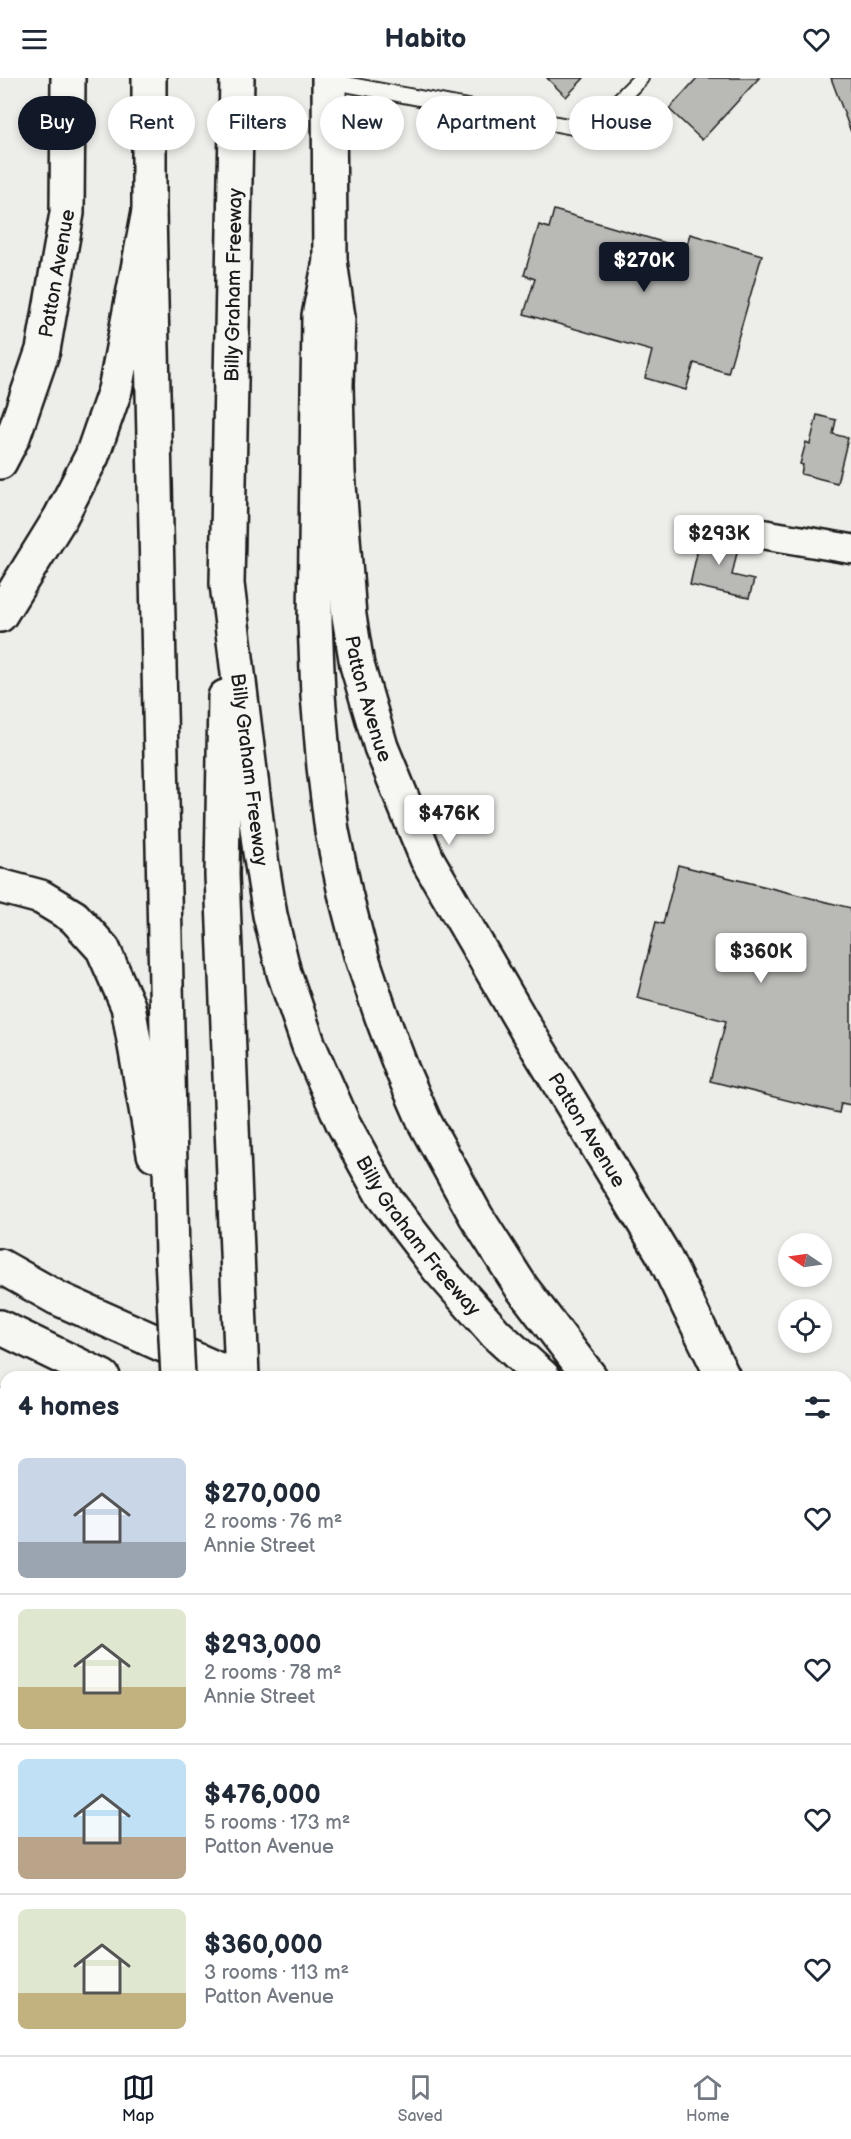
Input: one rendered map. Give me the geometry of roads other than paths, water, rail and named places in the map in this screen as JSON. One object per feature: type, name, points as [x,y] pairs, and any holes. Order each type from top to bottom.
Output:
[{"type":"main road","name":"Patton Avenue","points":[[0,462],[13,437],[43,350],[67,213],[68,78]]},
{"type":"main road","points":[[149,78],[149,212],[172,1256],[178,1371]]},
{"type":"main road","name":"Billy Graham Freeway","points":[[237,78],[226,584],[270,915],[284,973],[309,1046],[343,1123],[382,1196],[438,1268],[496,1334],[536,1371]]},
{"type":"main road","name":"Patton Avenue","points":[[329,80],[330,261],[338,317],[336,385],[338,472],[349,616],[357,665],[381,747],[427,859],[526,1029],[663,1254],[720,1371]]},
{"type":"main road","points":[[0,615],[60,518],[92,456],[115,390],[149,212]]},
{"type":"main road","points":[[330,261],[319,316],[315,621],[324,767],[332,831],[345,893],[361,955],[382,1017],[425,1123],[470,1206],[522,1288],[585,1371]]},
{"type":"main road","points":[[226,584],[222,875],[242,1371]]},
{"type":"main road","points":[[0,886],[41,897],[74,916],[103,949],[128,1006],[172,1256]]},
{"type":"main road","points":[[0,1266],[57,1298],[221,1371]]},
{"type":"main road","points":[[0,1327],[91,1371]]},
{"type":"street","points":[[746,531],[851,549]]},
{"type":"lane","points":[[329,80],[578,128],[605,114],[641,78]]}]
